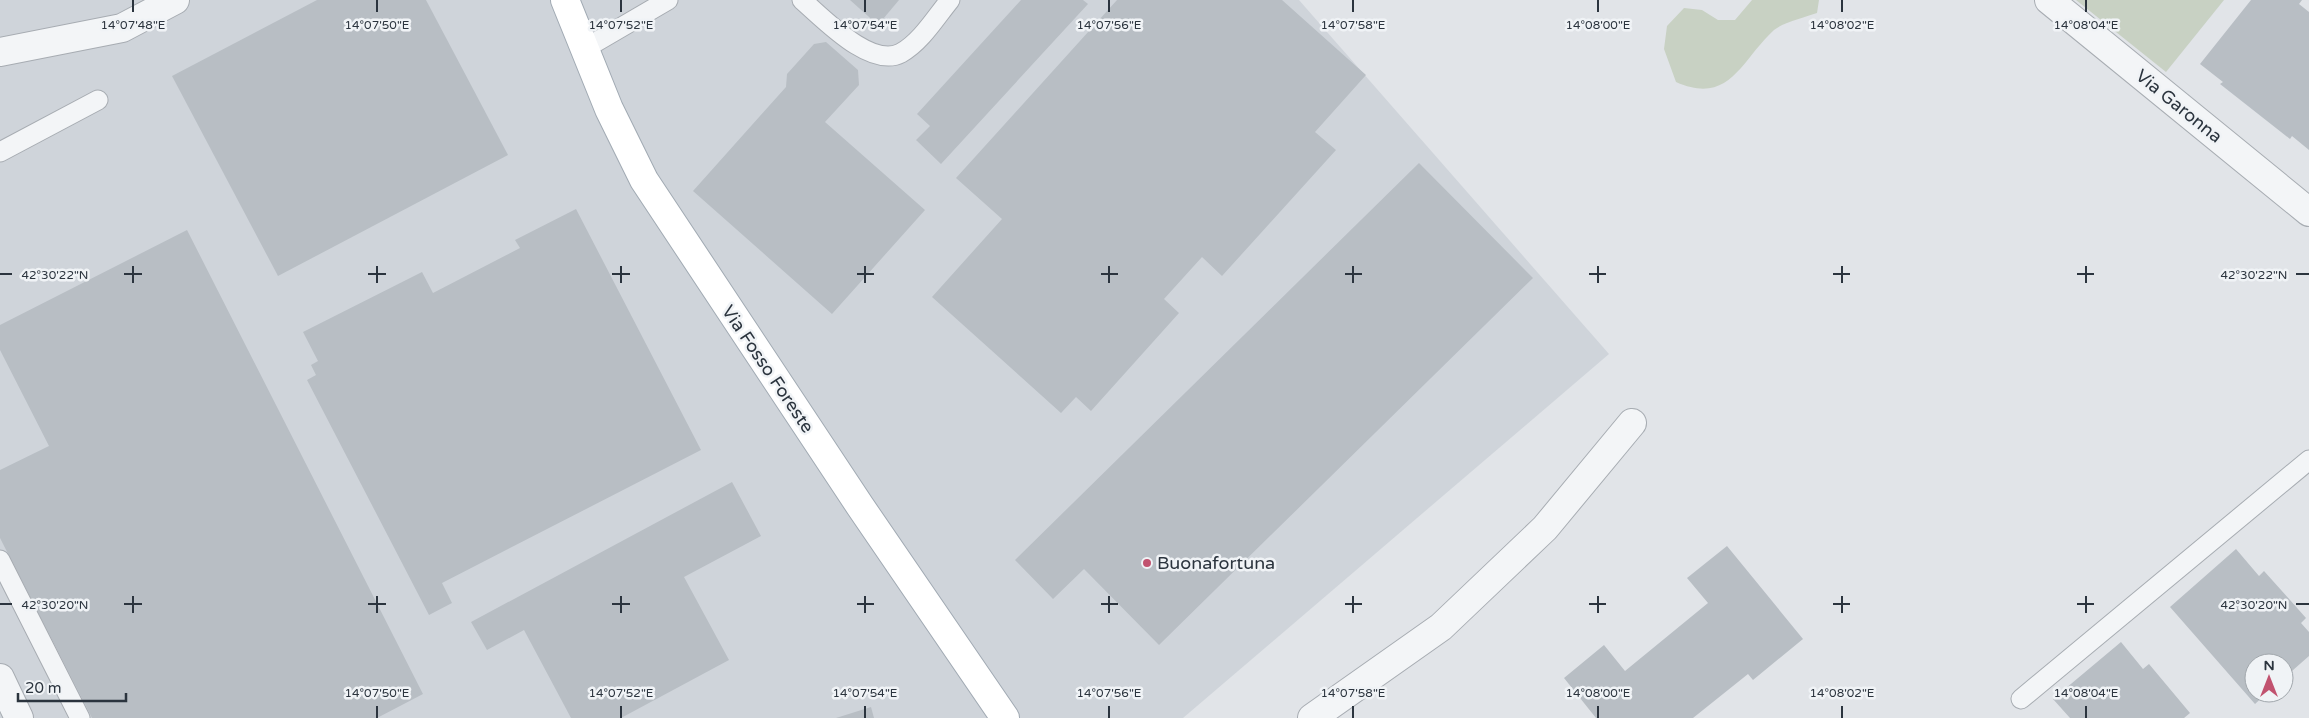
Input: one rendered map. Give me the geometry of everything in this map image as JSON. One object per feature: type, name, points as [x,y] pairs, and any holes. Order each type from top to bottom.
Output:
[{"type":"main road","name":"Via Fosso Foreste","points":[[565,0],[609,110],[644,180],[838,474],[1005,718]]},
{"type":"street","points":[[0,52],[122,28],[175,0]]},
{"type":"street","name":"Via Garonna","points":[[2049,0],[2309,212]]},
{"type":"street","points":[[1312,718],[1441,627],[1545,528],[1632,423]]},
{"type":"street","points":[[0,678],[19,718]]},
{"type":"lane","points":[[584,49],[668,0]]},
{"type":"lane","points":[[802,0],[862,50],[885,58],[901,53],[916,41],[950,0]]},
{"type":"lane","points":[[0,152],[98,100]]},
{"type":"lane","points":[[2021,698],[2309,460]]},
{"type":"lane","points":[[0,560],[80,718]]},
{"type":"shaded area","points":[[0,0],[1299,0],[1609,354],[1183,718],[0,718]]},
{"type":"green space","points":[[1752,0],[1819,0],[1817,13],[1778,27],[1743,66],[1722,84],[1709,88],[1694,88],[1676,82],[1664,49],[1667,26],[1684,8],[1702,10],[1718,20],[1735,20]]},
{"type":"green space","points":[[2076,0],[2224,0],[2166,72]]},
{"type":"building","points":[[317,0],[426,0],[508,155],[278,276],[172,76]]},
{"type":"building","points":[[850,0],[899,0],[878,25]]},
{"type":"building","points":[[1021,0],[1083,0],[1088,4],[941,164],[916,140],[930,126],[917,114]]},
{"type":"building","points":[[1117,0],[1282,0],[1366,75],[1315,132],[1336,150],[1222,276],[1202,257],[1164,299],[1179,313],[1091,411],[1076,397],[1061,413],[932,297],[1002,219],[956,178]]},
{"type":"building","points":[[2251,0],[2302,0],[2299,4],[2309,12],[2309,150],[2292,136],[2290,139],[2220,84],[2223,82],[2200,64]]},
{"type":"building","points":[[826,42],[858,70],[859,85],[825,122],[925,210],[832,314],[693,191],[786,87],[787,74],[814,44]]},
{"type":"building","points":[[1419,163],[1533,278],[1159,645],[1084,569],[1053,599],[1015,560]]},
{"type":"building","points":[[576,209],[701,450],[442,583],[452,603],[429,615],[307,380],[316,375],[311,365],[318,361],[303,332],[422,272],[433,293],[520,248],[515,240]]},
{"type":"building","points":[[187,230],[423,694],[377,718],[92,718],[0,538],[0,470],[49,446],[0,350],[0,325]]},
{"type":"building","points":[[732,482],[761,536],[684,577],[729,660],[621,718],[571,718],[524,630],[487,650],[471,622]]},
{"type":"building","points":[[1727,546],[1803,639],[1753,680],[1748,674],[1693,718],[1596,718],[1564,678],[1604,645],[1625,671],[1708,603],[1687,578]]},
{"type":"building","points":[[2236,549],[2259,576],[2264,571],[2306,618],[2301,623],[2309,632],[2309,656],[2294,669],[2294,653],[2244,653],[2244,691],[2170,607]]},
{"type":"building","points":[[2121,642],[2143,669],[2149,664],[2190,713],[2184,718],[2070,718],[2053,699]]},
{"type":"building","points":[[871,707],[874,718],[836,718]]},
{"type":"place","name":"Buonafortuna","points":[[1147,563]]}]
